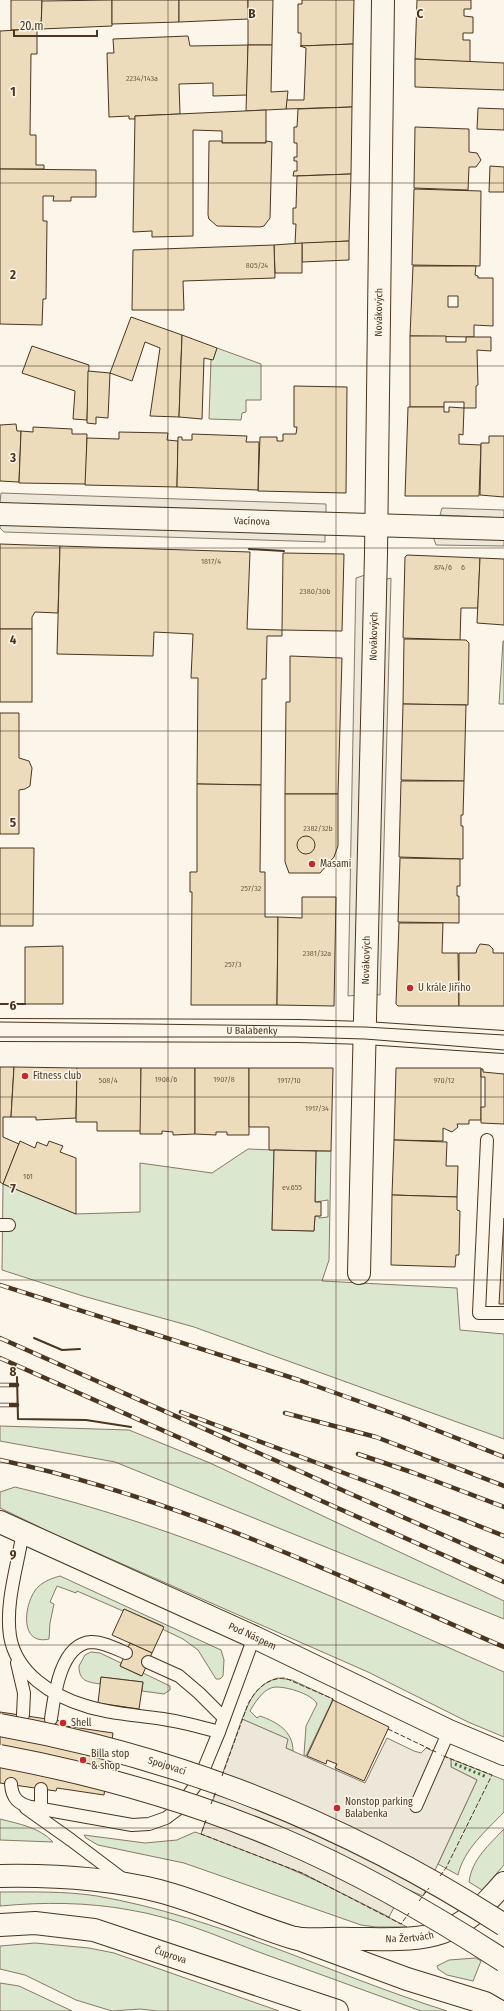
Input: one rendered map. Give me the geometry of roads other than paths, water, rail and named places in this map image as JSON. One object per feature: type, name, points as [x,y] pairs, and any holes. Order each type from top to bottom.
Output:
[{"type":"street","name":"Novákových","points":[[359,1272],[376,525],[383,0]]},
{"type":"street","name":"Vacínova","points":[[0,514],[504,529]]},
{"type":"street","name":"U Balabenky","points":[[0,1030],[365,1034],[504,1042]]},
{"type":"street","name":"Pod Náspem","points":[[0,1522],[23,1531],[254,1637],[449,1731],[504,1754]]},
{"type":"street","name":"Spojovací","points":[[0,1725],[94,1745],[167,1765],[243,1792],[305,1817],[406,1867],[504,1925]]},
{"type":"street","points":[[0,1756],[64,1769],[140,1789],[219,1815],[281,1839],[381,1887],[504,1961]]},
{"type":"street","points":[[0,1876],[62,1877],[128,1884],[189,1900],[407,1979],[496,2006]]},
{"type":"street","name":"Na Žertvách","points":[[296,1938],[413,1939],[440,1934],[470,1918],[504,1883]]},
{"type":"street","name":"Čuprova","points":[[0,1926],[35,1923],[94,1930],[338,2011]]},
{"type":"lane","points":[[486,1140],[479,1313],[504,1313]]},
{"type":"lane","points":[[23,1531],[10,1616],[12,1648],[24,1693],[23,1715]]},
{"type":"lane","points":[[17,1801],[27,1806],[41,1809],[132,1825],[149,1824],[166,1818],[178,1809],[198,1782],[219,1732],[254,1637]]},
{"type":"lane","points":[[51,1719],[55,1693],[68,1657],[81,1645],[97,1642],[126,1652]]},
{"type":"lane","points":[[12,1648],[25,1670],[33,1678],[55,1693],[87,1707],[166,1719],[219,1732]]},
{"type":"lane","points":[[148,1662],[179,1676],[199,1693],[224,1718]]},
{"type":"lane","points":[[416,1806],[449,1731]]},
{"type":"lane","points":[[11,1784],[12,1792],[17,1801],[60,1832]]},
{"type":"lane","points":[[40,1788],[41,1809],[47,1822],[128,1884]]},
{"type":"tram line","points":[[0,1022],[365,1027],[504,1035]]},
{"type":"tram line","points":[[0,1037],[294,1037],[365,1039],[504,1050]]},
{"type":"railway","points":[[0,1285],[299,1380],[403,1417],[504,1457]]},
{"type":"railway","points":[[0,1338],[504,1562]]},
{"type":"railway","points":[[0,1358],[504,1582]]},
{"type":"railway","points":[[0,1385],[17,1385]]},
{"type":"railway","points":[[0,1405],[17,1405]]},
{"type":"railway","points":[[181,1412],[376,1485],[504,1536]]},
{"type":"railway","points":[[285,1413],[376,1437],[504,1486]]},
{"type":"railway","points":[[358,1454],[414,1473],[504,1507]]},
{"type":"railway","points":[[0,1460],[65,1476],[130,1495],[194,1517],[319,1566],[504,1647]]},
{"type":"place","name":"Masami","points":[[312,864]]},
{"type":"place","name":"U krále Jiřího","points":[[410,988]]},
{"type":"place","name":"Fitness club","points":[[25,1076]]},
{"type":"place","name":"Shell","points":[[63,1723]]},
{"type":"place","name":"Billa stop & shop","points":[[83,1760]]},
{"type":"place","name":"Nonstop parking Balabenka","points":[[337,1808]]}]
